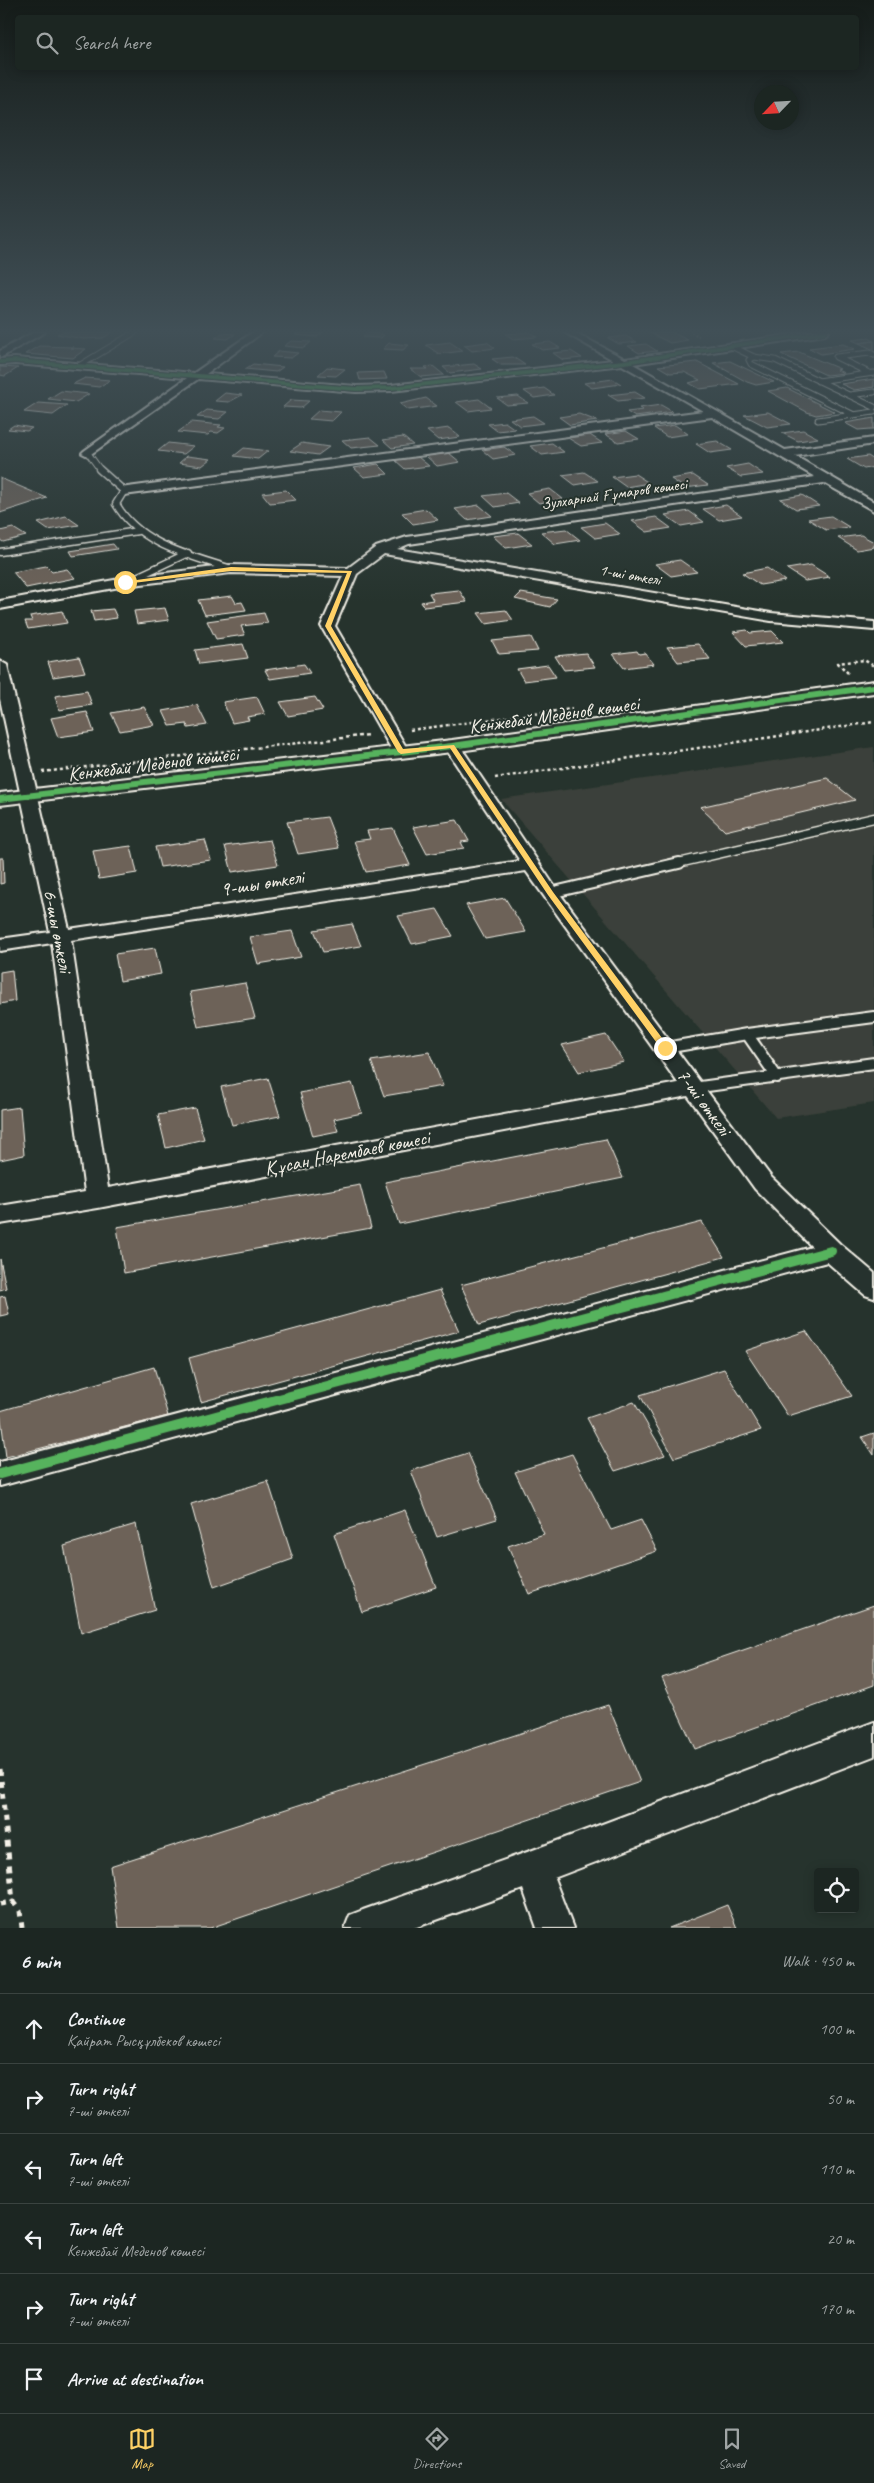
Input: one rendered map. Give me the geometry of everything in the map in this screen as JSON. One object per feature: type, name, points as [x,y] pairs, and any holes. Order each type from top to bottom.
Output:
[{"type":"street","points":[[88,453],[130,422]]},
{"type":"street","points":[[124,491],[647,422]]},
{"type":"street","points":[[730,422],[874,507]]},
{"type":"street","points":[[784,454],[874,441]]},
{"type":"street","name":"Зулхарнай Ғұмаров көшесі","points":[[381,550],[407,541],[827,479]]},
{"type":"street","points":[[381,550],[350,572],[328,626],[401,752]]},
{"type":"street","name":"1-ші өткелі","points":[[381,550],[771,617],[874,626]]},
{"type":"street","points":[[0,605],[125,582],[231,569],[350,572]]},
{"type":"street","name":"6-шы өткелі","points":[[0,665],[61,936],[98,1199]]},
{"type":"street","name":"Кенжебай Меденов көшесі","points":[[0,799],[29,794],[452,746],[874,687]]},
{"type":"street","name":"7-ші өткелі","points":[[452,746],[550,893],[763,1183],[831,1251],[874,1288]]},
{"type":"street","name":"9-шы өткелі","points":[[0,945],[531,865]]},
{"type":"street","name":"Құсан Нарембаев көшесі","points":[[0,1215],[98,1199],[693,1088]]},
{"type":"street","points":[[0,1474],[831,1251]]},
{"type":"street","points":[[363,1928],[533,1868],[874,1739]]},
{"type":"street","points":[[533,1868],[555,1928]]},
{"type":"lane","points":[[88,453],[98,468],[124,491],[116,504],[120,513],[145,537],[231,569]]},
{"type":"lane","points":[[0,552],[138,530]]},
{"type":"lane","points":[[125,582],[188,553]]},
{"type":"lane","points":[[550,893],[874,818]]},
{"type":"lane","points":[[665,1048],[747,1034],[874,1017]]},
{"type":"lane","points":[[747,1034],[778,1077]]},
{"type":"lane","points":[[693,1088],[874,1063]]},
{"type":"path","points":[[838,674],[848,673],[838,663],[864,660],[874,666]]},
{"type":"path","points":[[24,774],[390,732],[575,708]]},
{"type":"path","points":[[475,780],[874,722]]},
{"type":"path","points":[[0,1769],[14,1902],[20,1911],[22,1928]]},
{"type":"path","points":[[0,1904],[14,1902]]},
{"type":"shaded area","points":[[874,747],[874,1103],[776,1118],[501,799]]},
{"type":"building","points":[[192,422],[221,425],[218,427],[225,428],[218,433],[211,432],[208,435],[178,432]]},
{"type":"building","points":[[505,422],[515,429],[497,431],[488,424]]},
{"type":"building","points":[[514,422],[544,423],[520,426]]},
{"type":"building","points":[[566,422],[590,422],[570,425]]},
{"type":"building","points":[[757,422],[787,422],[791,424],[767,427]]},
{"type":"building","points":[[874,422],[874,429],[858,430],[845,423]]},
{"type":"building","points":[[14,425],[32,428],[27,431],[8,429]]},
{"type":"building","points":[[675,425],[688,434],[667,437],[654,428]]},
{"type":"building","points":[[449,428],[460,437],[438,440],[427,431]]},
{"type":"building","points":[[803,430],[818,438],[798,441],[782,433]]},
{"type":"building","points":[[626,431],[639,439],[618,442],[605,434]]},
{"type":"building","points":[[590,435],[602,443],[581,446],[568,438]]},
{"type":"building","points":[[370,437],[380,445],[351,448],[342,440]]},
{"type":"building","points":[[403,437],[413,445],[392,448],[383,440]]},
{"type":"building","points":[[717,441],[732,450],[710,453],[696,444]]},
{"type":"building","points":[[168,443],[194,446],[184,454],[158,451]]},
{"type":"building","points":[[302,443],[329,447],[318,455],[290,451]]},
{"type":"building","points":[[552,443],[564,452],[542,455],[530,446]]},
{"type":"building","points":[[504,447],[516,455],[493,459],[482,450]]},
{"type":"building","points":[[244,448],[268,451],[258,459],[234,456]]},
{"type":"building","points":[[449,453],[460,462],[437,466],[426,456]]},
{"type":"building","points":[[187,456],[211,459],[202,466],[179,463]]},
{"type":"building","points":[[868,456],[874,460],[874,467],[864,469],[847,459]]},
{"type":"building","points":[[418,457],[429,466],[405,469],[395,460]]},
{"type":"building","points":[[378,464],[388,474],[364,477],[354,468]]},
{"type":"building","points":[[748,464],[763,474],[741,477],[726,468]]},
{"type":"building","points":[[584,472],[598,481],[575,485],[562,475]]},
{"type":"building","points":[[635,474],[649,483],[626,487],[612,477]]},
{"type":"building","points":[[693,475],[708,485],[685,488],[671,479]]},
{"type":"building","points":[[0,478],[47,498],[0,513]]},
{"type":"building","points":[[550,489],[563,499],[539,503],[527,493]]},
{"type":"building","points":[[286,490],[296,500],[270,503],[262,493]]},
{"type":"building","points":[[506,493],[519,503],[495,507],[483,496]]},
{"type":"building","points":[[802,495],[819,506],[796,509],[780,499]]},
{"type":"building","points":[[479,505],[492,516],[467,520],[455,509]]},
{"type":"building","points":[[726,505],[742,516],[719,520],[703,509]]},
{"type":"building","points":[[426,509],[438,520],[413,524],[402,513]]},
{"type":"building","points":[[689,511],[704,522],[681,526],[665,515]]},
{"type":"building","points":[[66,516],[79,525],[48,530],[38,523]]},
{"type":"building","points":[[831,516],[849,527],[826,530],[808,519]]},
{"type":"building","points":[[656,517],[671,528],[647,532],[632,521]]},
{"type":"building","points":[[605,523],[620,534],[595,538],[581,527]]},
{"type":"building","points":[[13,528],[26,536],[3,542],[0,540],[0,531]]},
{"type":"building","points":[[566,529],[580,540],[555,544],[541,532]]},
{"type":"building","points":[[518,533],[532,544],[506,548],[493,536]]},
{"type":"building","points":[[861,535],[874,542],[874,547],[857,550],[838,538]]},
{"type":"building","points":[[113,544],[117,549],[73,556],[70,551]]},
{"type":"building","points":[[680,560],[697,572],[671,576],[655,564]]},
{"type":"building","points":[[811,565],[830,577],[805,581],[787,569]]},
{"type":"building","points":[[46,566],[52,572],[67,569],[75,578],[26,588],[13,572]]},
{"type":"building","points":[[767,568],[785,581],[760,585],[742,573]]},
{"type":"building","points":[[459,590],[467,602],[424,607],[421,602],[433,600],[429,593]]},
{"type":"building","points":[[521,593],[557,599],[550,607],[515,599]]},
{"type":"building","points":[[232,596],[236,603],[242,602],[246,610],[205,615],[198,600]]},
{"type":"building","points":[[165,608],[169,620],[137,624],[134,611]]},
{"type":"building","points":[[113,609],[117,618],[94,621],[91,611]]},
{"type":"building","points":[[506,610],[513,620],[486,624],[478,613]]},
{"type":"building","points":[[62,611],[67,623],[28,629],[25,621],[32,621],[30,616]]},
{"type":"building","points":[[264,613],[268,623],[241,626],[245,635],[216,639],[207,621]]},
{"type":"building","points":[[747,630],[750,633],[772,631],[783,642],[746,646],[733,632]]},
{"type":"building","points":[[531,637],[538,651],[499,654],[492,641]]},
{"type":"building","points":[[243,644],[248,658],[199,664],[195,650]]},
{"type":"building","points":[[698,644],[710,659],[678,662],[667,647]]},
{"type":"building","points":[[637,651],[639,654],[645,653],[654,664],[624,668],[613,654]]},
{"type":"building","points":[[586,653],[595,667],[564,670],[555,656]]},
{"type":"building","points":[[79,657],[85,672],[53,677],[48,662]]},
{"type":"building","points":[[304,664],[310,673],[270,679],[265,670]]},
{"type":"building","points":[[548,665],[556,677],[524,681],[517,669]]},
{"type":"building","points":[[87,691],[92,705],[59,710],[55,696]]},
{"type":"building","points":[[257,697],[265,714],[247,717],[249,720],[232,723],[223,702]]},
{"type":"building","points":[[315,697],[323,710],[288,716],[280,702]]},
{"type":"building","points":[[197,705],[207,725],[188,728],[187,724],[170,726],[163,711]]},
{"type":"building","points":[[144,707],[154,725],[120,731],[111,713]]},
{"type":"building","points":[[87,712],[94,732],[58,737],[51,718]]},
{"type":"building","points":[[827,778],[855,800],[725,831],[700,807]]},
{"type":"building","points":[[327,817],[339,848],[298,854],[287,822]]},
{"type":"building","points":[[457,820],[469,841],[461,842],[464,848],[427,854],[413,827]]},
{"type":"building","points":[[393,828],[410,865],[366,872],[354,841],[370,839],[367,831]]},
{"type":"building","points":[[205,840],[211,860],[160,867],[155,847]]},
{"type":"building","points":[[270,840],[278,865],[232,872],[225,846]]},
{"type":"building","points":[[131,846],[137,873],[99,879],[93,851]]},
{"type":"building","points":[[0,858],[3,858],[4,883],[0,884]]},
{"type":"building","points":[[505,898],[526,932],[485,939],[466,905]]},
{"type":"building","points":[[437,909],[453,936],[412,944],[398,916]]},
{"type":"building","points":[[352,924],[361,946],[323,952],[314,930]]},
{"type":"building","points":[[292,931],[301,957],[258,964],[250,937]]},
{"type":"building","points":[[155,948],[161,974],[120,981],[115,954]]},
{"type":"building","points":[[12,970],[15,1001],[0,1004],[0,972]]},
{"type":"building","points":[[245,983],[255,1018],[198,1027],[190,992]]},
{"type":"building","points":[[606,1035],[624,1062],[579,1072],[562,1045]]},
{"type":"building","points":[[429,1052],[443,1086],[384,1096],[371,1061]]},
{"type":"building","points":[[268,1078],[280,1116],[232,1125],[221,1087]]},
{"type":"building","points":[[352,1083],[362,1113],[334,1119],[338,1131],[313,1136],[300,1093]]},
{"type":"building","points":[[20,1107],[24,1155],[0,1160],[0,1110]]},
{"type":"building","points":[[195,1108],[204,1139],[166,1148],[158,1115]]},
{"type":"building","points":[[606,1139],[623,1178],[399,1224],[385,1182]]},
{"type":"building","points":[[360,1185],[371,1228],[124,1273],[117,1227]]},
{"type":"building","points":[[702,1222],[724,1257],[479,1325],[461,1285]]},
{"type":"building","points":[[0,1259],[6,1288],[0,1290]]},
{"type":"building","points":[[440,1290],[459,1331],[201,1402],[189,1358]]},
{"type":"building","points":[[5,1296],[9,1314],[0,1316],[0,1297]]},
{"type":"building","points":[[806,1331],[852,1396],[788,1416],[745,1351]]},
{"type":"building","points":[[154,1367],[168,1416],[6,1457],[0,1411]]},
{"type":"building","points":[[724,1369],[761,1430],[674,1458],[640,1395]]},
{"type":"building","points":[[634,1402],[665,1455],[615,1471],[587,1418]]},
{"type":"building","points":[[874,1433],[874,1455],[862,1437]]},
{"type":"building","points":[[468,1453],[497,1519],[437,1537],[411,1471]]},
{"type":"building","points":[[572,1454],[611,1530],[641,1520],[657,1551],[529,1594],[508,1546],[544,1534],[515,1472]]},
{"type":"building","points":[[268,1481],[293,1559],[214,1587],[191,1504]]},
{"type":"building","points":[[405,1510],[436,1587],[362,1612],[334,1534]]},
{"type":"building","points":[[136,1524],[155,1610],[81,1633],[64,1546]]},
{"type":"building","points":[[874,1605],[874,1685],[695,1749],[662,1678]]},
{"type":"building","points":[[608,1705],[640,1782],[210,1928],[119,1928],[110,1866]]},
{"type":"building","points":[[727,1905],[737,1928],[669,1928]]},
{"type":"cycle path","points":[[0,799],[452,746],[874,687]]},
{"type":"cycle path","points":[[0,1474],[831,1251]]},
{"type":"route","points":[[125,582],[231,569],[350,572],[328,626],[401,752],[452,746],[550,893],[665,1048]]}]
